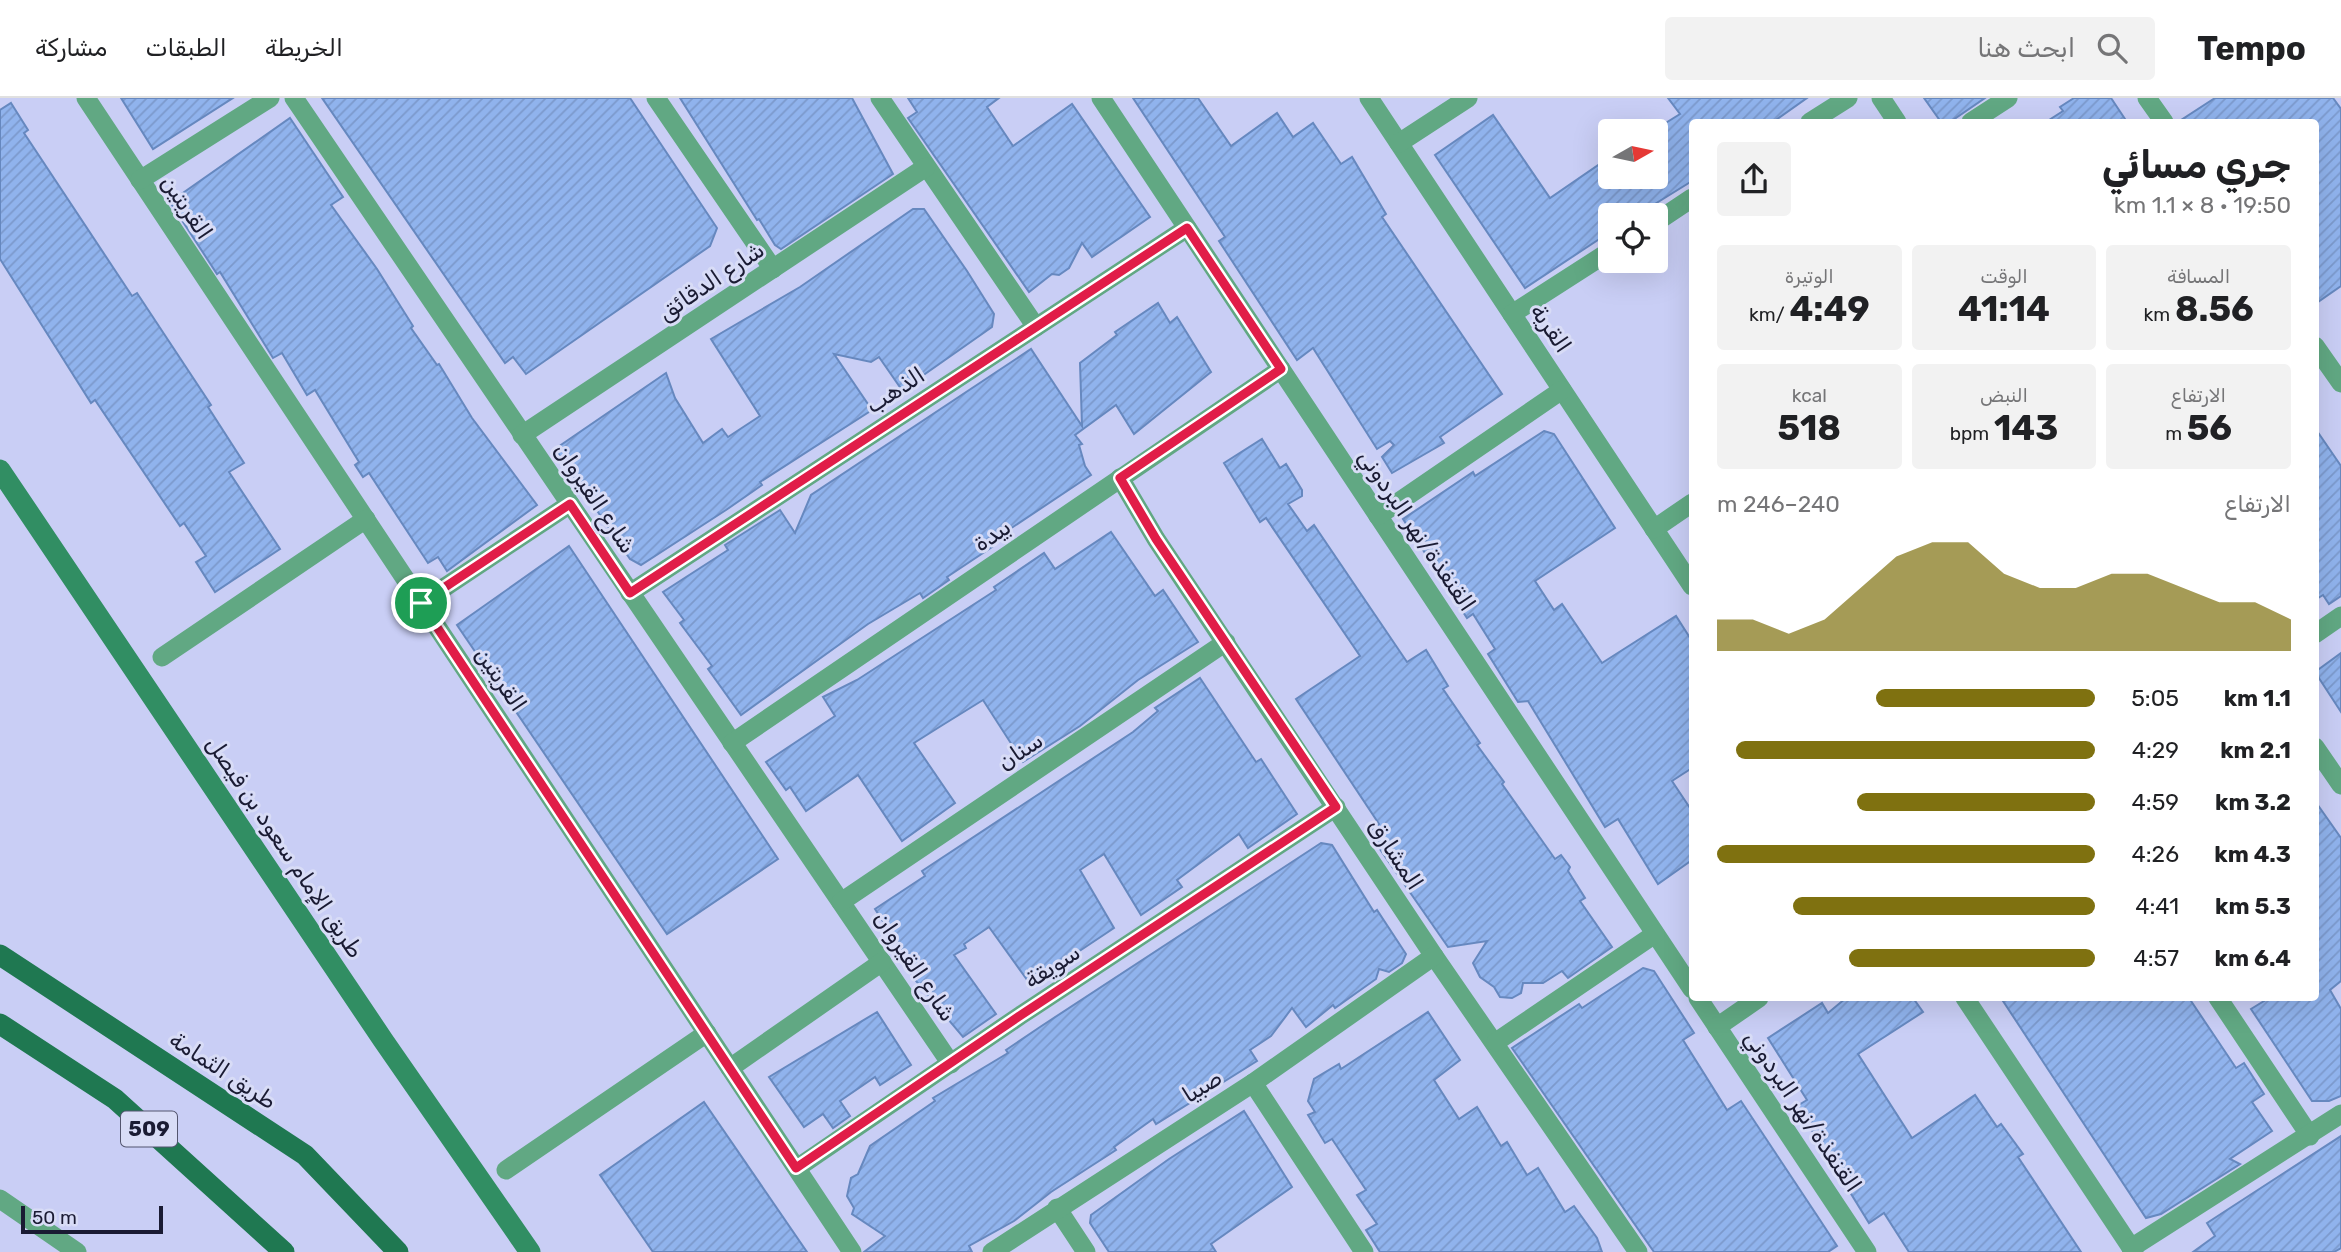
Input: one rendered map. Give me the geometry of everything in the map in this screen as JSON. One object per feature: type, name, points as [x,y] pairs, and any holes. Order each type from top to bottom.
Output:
[{"type":"main road","name":"طريق الإمام سعود بن فيصل","points":[[0,470],[383,1040],[530,1252]]},
{"type":"main road","name":"طريق الثمامة","points":[[0,954],[305,1155],[398,1252]]},
{"type":"main road","name":"509","points":[[0,1024],[115,1099],[284,1252]]},
{"type":"street","name":"القريتين","points":[[86,98],[852,1252]]},
{"type":"street","points":[[141,180],[270,98]]},
{"type":"street","name":"شارع القيروان","points":[[294,98],[951,1064]]},
{"type":"street","points":[[656,98],[773,269]]},
{"type":"street","points":[[880,98],[1036,327]]},
{"type":"street","name":"القنفذة/نهر البردوني","points":[[1101,98],[1689,985]]},
{"type":"street","name":"القرية","points":[[1369,98],[1689,581]]},
{"type":"street","points":[[1399,143],[1468,98]]},
{"type":"street","points":[[1815,119],[1847,98]]},
{"type":"street","points":[[1881,98],[1896,119]]},
{"type":"street","points":[[1976,119],[2008,98]]},
{"type":"street","points":[[2147,98],[2162,119]]},
{"type":"street","name":"شارع الدقائق","points":[[522,435],[926,167]]},
{"type":"street","points":[[1668,214],[1689,200]]},
{"type":"street","name":"الذهب","points":[[630,593],[1187,228]]},
{"type":"street","points":[[1512,314],[1598,259]]},
{"type":"street","points":[[2319,351],[2341,383]]},
{"type":"street","name":"بيدة","points":[[732,743],[1281,369]]},
{"type":"street","points":[[1378,516],[1562,390]]},
{"type":"street","name":"المشارق","points":[[1120,478],[1156,539],[1434,956],[1496,1042],[1637,1252]]},
{"type":"street","points":[[421,603],[570,504]]},
{"type":"street","points":[[1654,528],[1689,505]]},
{"type":"street","points":[[162,657],[366,519]]},
{"type":"street","points":[[2319,631],[2341,616]]},
{"type":"street","name":"سنان","points":[[841,902],[1226,642]]},
{"type":"street","points":[[2319,753],[2341,785]]},
{"type":"street","name":"سويقة","points":[[796,1168],[1336,807]]},
{"type":"street","points":[[1496,1042],[1655,934]]},
{"type":"street","name":"صبيا","points":[[992,1252],[1253,1083],[1434,956]]},
{"type":"street","points":[[730,1068],[882,962]]},
{"type":"street","name":"القنفذة/نهر البردوني","points":[[1700,1001],[1867,1252]]},
{"type":"street","points":[[1717,1027],[1755,1001]]},
{"type":"street","points":[[1967,1001],[2132,1250],[2341,1114]]},
{"type":"street","points":[[2220,1001],[2310,1136]]},
{"type":"street","points":[[506,1170],[707,1033]]},
{"type":"street","points":[[1253,1083],[1364,1252]]},
{"type":"street","points":[[0,1199],[77,1252]]},
{"type":"street","points":[[1057,1208],[1086,1252]]},
{"type":"building","points":[[121,98],[233,98],[153,149]]},
{"type":"building","points":[[322,98],[630,98],[717,228],[710,246],[526,374],[513,357],[505,363]]},
{"type":"building","points":[[680,98],[852,98],[893,174],[781,249],[775,245],[759,219],[757,220]]},
{"type":"building","points":[[908,98],[999,98],[987,107],[1013,146],[1072,104],[1150,217],[1092,257],[1082,243],[1069,268],[1059,275],[1052,274],[1029,292],[908,118],[917,112]]},
{"type":"building","points":[[1133,98],[1198,98],[1231,146],[1277,113],[1293,137],[1313,123],[1341,164],[1352,157],[1386,214],[1382,217],[1502,394],[1440,437],[1444,443],[1392,473],[1382,457],[1394,445],[1390,441],[1377,449],[1313,348],[1297,360],[1219,241],[1225,237]]},
{"type":"building","points":[[1668,98],[1807,98],[1777,119],[1689,119],[1689,183],[1656,203],[1598,203],[1598,240],[1525,288],[1435,155],[1493,115],[1550,198],[1598,165],[1598,189],[1668,189],[1668,122],[1680,114]]},
{"type":"building","points":[[1924,98],[1985,98],[1954,119],[1939,119]]},
{"type":"building","points":[[2074,98],[2111,98],[2125,119],[2051,119],[2063,111],[2060,107]]},
{"type":"building","points":[[2215,98],[2333,98],[2341,109],[2341,286],[2319,301],[2319,119],[2183,119]]},
{"type":"building","points":[[11,103],[28,130],[24,133],[132,296],[137,293],[211,405],[208,407],[244,463],[229,472],[280,549],[215,592],[196,562],[206,556],[184,523],[180,526],[95,400],[91,403],[0,259],[0,110]]},
{"type":"building","points":[[290,118],[343,197],[331,205],[377,269],[413,326],[411,328],[437,365],[439,364],[472,418],[537,505],[447,571],[438,557],[428,563],[369,473],[363,477],[355,465],[359,462],[315,390],[307,395],[282,353],[273,358],[220,272],[217,274],[170,202]]},
{"type":"building","points":[[913,209],[924,209],[967,271],[994,314],[992,327],[902,390],[879,357],[871,362],[834,354],[872,410],[760,482],[762,485],[641,565],[630,559],[555,449],[666,373],[675,398],[703,443],[722,429],[728,437],[760,416],[711,339],[800,287]]},
{"type":"building","points":[[1158,303],[1170,323],[1177,317],[1211,372],[1134,434],[1116,405],[1075,435],[1082,444],[1079,445],[1085,466],[1091,475],[989,543],[992,547],[947,577],[949,580],[923,598],[920,593],[868,624],[741,715],[708,669],[712,666],[680,623],[684,620],[663,592],[728,550],[725,545],[780,510],[795,533],[811,495],[1031,349],[1082,426],[1080,363],[1117,335],[1115,332]]},
{"type":"building","points":[[1544,431],[1554,434],[1615,528],[1535,581],[1554,610],[1562,604],[1602,663],[1676,616],[1689,636],[1689,770],[1672,781],[1689,806],[1689,862],[1658,884],[1618,819],[1605,827],[1528,701],[1518,702],[1488,654],[1495,649],[1473,614],[1467,618],[1403,519],[1473,472],[1475,476]]},
{"type":"building","points":[[2319,434],[2341,466],[2341,596],[2329,604],[2323,595],[2319,598]]},
{"type":"building","points":[[1262,439],[1280,468],[1286,464],[1302,490],[1302,496],[1288,504],[1307,531],[1314,525],[1407,662],[1426,650],[1448,686],[1443,689],[1480,743],[1477,745],[1504,782],[1502,784],[1555,859],[1561,855],[1570,867],[1568,871],[1585,898],[1580,901],[1612,947],[1568,978],[1562,971],[1543,983],[1523,983],[1521,993],[1512,998],[1500,997],[1494,987],[1480,977],[1473,963],[1487,941],[1448,947],[1368,832],[1379,824],[1296,699],[1360,656],[1266,518],[1260,522],[1224,463]]},
{"type":"building","points":[[1111,532],[1155,596],[1163,590],[1198,642],[1138,680],[1080,726],[1023,762],[983,700],[914,743],[955,803],[902,841],[858,775],[806,811],[790,787],[786,790],[766,762],[835,716],[823,697],[857,680],[996,590],[994,587],[1044,553],[1055,569]]},
{"type":"building","points":[[569,546],[778,859],[667,934],[457,625]]},
{"type":"building","points":[[2341,653],[2341,712],[2319,678],[2319,669]]},
{"type":"building","points":[[1200,678],[1256,762],[1261,759],[1297,814],[1248,848],[1239,834],[1177,880],[1182,887],[1141,915],[1104,854],[1080,870],[1114,928],[1030,984],[989,927],[964,944],[966,948],[954,955],[996,1014],[963,1037],[916,981],[898,954],[902,951],[875,909],[925,876],[922,871],[1133,732],[1158,711],[1155,708]]},
{"type":"building","points":[[2319,807],[2341,838],[2341,981],[2330,990],[2341,1009],[2341,1096],[2329,1101],[2312,1101],[2251,1009],[2264,1001],[2319,1001]]},
{"type":"building","points":[[1321,843],[1332,845],[1374,912],[1377,910],[1406,954],[1402,963],[1389,972],[1379,969],[1376,979],[1335,1008],[1333,1005],[1306,1027],[1292,1008],[1271,1036],[1250,1050],[1257,1061],[1156,1124],[1153,1119],[1114,1147],[1116,1150],[1051,1192],[1014,1221],[969,1246],[972,1252],[864,1252],[885,1236],[852,1214],[854,1208],[847,1196],[851,1178],[858,1174],[870,1146],[935,1101],[933,1098],[1008,1053],[1006,1050],[1040,1027]]},
{"type":"building","points":[[1643,968],[1654,971],[1694,1033],[1683,1040],[1727,1110],[1741,1101],[1837,1246],[1828,1252],[1654,1252],[1512,1048],[1579,1004],[1582,1008]]},
{"type":"building","points":[[1842,1001],[1915,1001],[1923,1012],[1858,1054],[1912,1138],[1975,1095],[1997,1127],[2001,1124],[2023,1154],[2018,1157],[2081,1252],[1909,1252],[1884,1213],[1869,1223],[1797,1106],[1807,1100],[1768,1038],[1822,1003],[1828,1013]]},
{"type":"building","points":[[2003,1001],[2191,1001],[2236,1068],[2244,1063],[2264,1094],[2252,1102],[2272,1131],[2230,1159],[2240,1164],[2161,1214],[2146,1218]]},
{"type":"building","points":[[877,1012],[911,1065],[880,1085],[875,1077],[840,1101],[850,1116],[833,1128],[823,1114],[804,1127],[769,1077]]},
{"type":"building","points":[[1428,1012],[1460,1060],[1434,1080],[1459,1119],[1477,1107],[1501,1146],[1507,1142],[1527,1175],[1538,1168],[1565,1212],[1574,1206],[1597,1238],[1602,1252],[1380,1252],[1366,1230],[1377,1224],[1357,1195],[1366,1190],[1332,1139],[1325,1143],[1308,1115],[1315,1112],[1308,1101],[1314,1079],[1339,1064],[1341,1069]]},
{"type":"building","points":[[704,1102],[807,1252],[653,1252],[600,1175]]},
{"type":"building","points":[[1244,1111],[1292,1187],[1211,1244],[1216,1252],[1109,1252],[1090,1223],[1091,1215],[1169,1159]]},
{"type":"building","points":[[2341,1136],[2341,1248],[2334,1252],[2193,1252],[2215,1236],[2207,1223]]},
{"type":"route","points":[[1187,228],[1281,369],[1120,478],[1156,539],[1336,807],[1021,1015],[796,1168],[421,603],[570,504],[630,593],[1187,228]]}]
